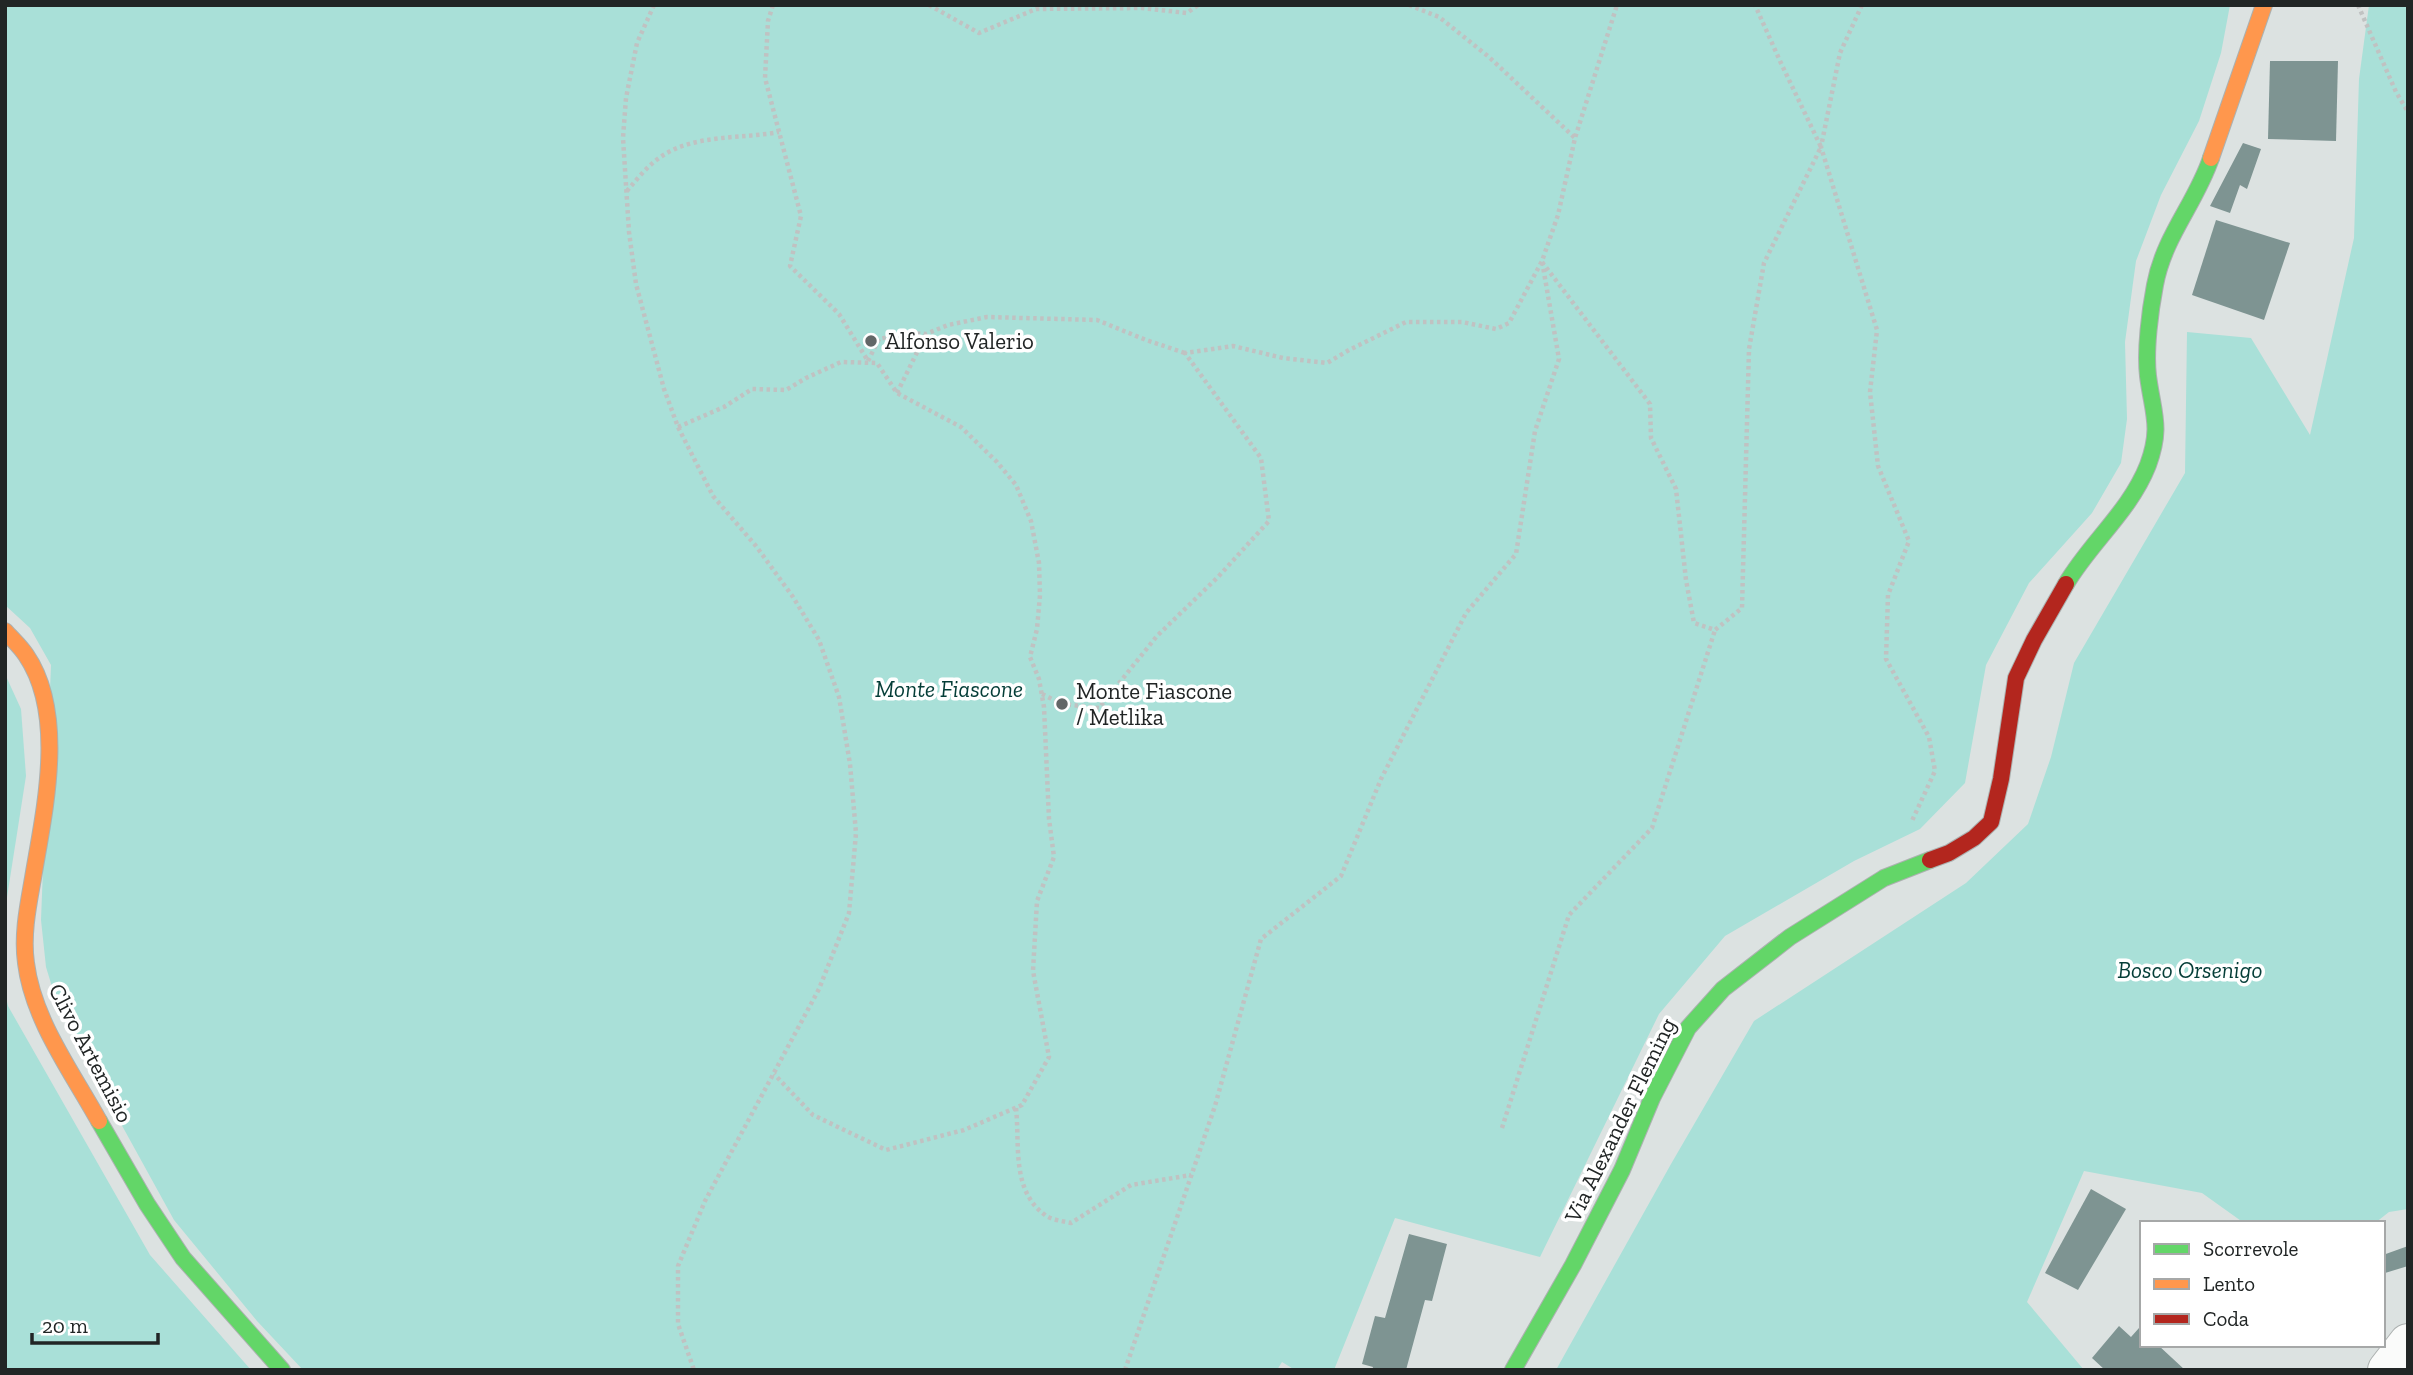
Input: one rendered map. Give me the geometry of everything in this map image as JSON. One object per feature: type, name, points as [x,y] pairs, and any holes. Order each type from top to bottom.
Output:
[{"type":"street","name":"Via Alexander Fleming","points":[[1513,1370],[1580,1253],[1622,1170],[1652,1098],[1688,1028],[1723,989],[1790,937],[1884,878],[1950,853],[1974,838],[1991,822],[2001,779],[2016,678],[2034,640],[2078,564],[2124,508],[2147,467],[2157,433],[2147,374],[2155,284],[2169,239],[2209,165],[2264,5]]},
{"type":"street","name":"Clivo Artemisio","points":[[5,631],[14,638],[34,666],[44,697],[49,740],[45,797],[24,931],[32,994],[90,1104],[171,1241],[204,1284],[282,1370]]},
{"type":"street","points":[[2387,1370],[2408,1343]]},
{"type":"path","points":[[653,5],[638,43],[626,98],[623,138],[636,284],[664,389],[678,427],[713,496],[756,546],[793,597],[819,640],[839,697],[850,764],[856,834],[849,913],[819,989],[705,1202],[678,1266],[678,1324],[694,1370]]},
{"type":"path","points":[[772,5],[768,21],[765,78],[801,216],[790,266],[839,314],[868,361]]},
{"type":"path","points":[[929,5],[979,33],[1036,9],[1142,8],[1187,13],[1198,5]]},
{"type":"path","points":[[1409,5],[1439,17],[1489,57],[1575,138]]},
{"type":"path","points":[[868,361],[879,339],[909,333],[926,334],[948,325],[986,317],[1097,320],[1185,353],[1233,346],[1283,358],[1328,363],[1406,322],[1462,322],[1496,329],[1509,323],[1542,261],[1558,215],[1575,138],[1617,5]]},
{"type":"path","points":[[1755,5],[1821,147],[1877,330],[1870,392],[1878,466],[1909,541],[1888,595],[1886,659],[1929,737],[1935,771],[1884,878]]},
{"type":"path","points":[[1502,1128],[1569,915],[1652,828],[1715,630],[1742,608],[1749,349],[1764,263],[1821,147],[1840,53],[1862,5]]},
{"type":"path","points":[[2358,5],[2396,92],[2408,112]]},
{"type":"path","points":[[626,192],[662,156],[681,147],[704,141],[779,132]]},
{"type":"path","points":[[1542,261],[1650,404],[1651,438],[1676,489],[1686,580],[1694,623],[1715,630]]},
{"type":"path","points":[[1125,1370],[1215,1106],[1261,939],[1341,876],[1381,779],[1466,612],[1516,554],[1535,430],[1559,359],[1542,261]]},
{"type":"path","points":[[897,393],[926,334]]},
{"type":"path","points":[[1042,694],[1062,704],[1099,708],[1157,636],[1218,577],[1269,521],[1261,458],[1185,353]]},
{"type":"path","points":[[678,427],[724,407],[752,389],[786,390],[841,362],[877,363],[897,393],[961,427],[1016,485],[1031,521],[1039,563],[1037,629],[1030,657],[1042,694],[1049,819],[1054,857],[1037,901],[1033,971],[1049,1057],[1022,1105],[964,1130],[886,1150],[813,1115],[774,1073]]},
{"type":"path","points":[[1016,1108],[1020,1182],[1031,1202],[1046,1217],[1071,1223],[1131,1185],[1191,1175]]},
{"type":"green space","name":"Monte Fiascone","points":[[5,5],[2230,5],[2221,53],[2199,121],[2161,195],[2136,261],[2125,342],[2127,419],[2121,463],[2092,513],[2029,583],[1986,665],[1965,783],[1920,829],[1854,861],[1725,936],[1659,1014],[1540,1257],[1395,1218],[1334,1370],[1295,1370],[1282,1362],[1277,1370],[303,1370],[257,1321],[174,1220],[60,1013],[46,967],[41,920],[51,665],[30,628],[5,605]]},
{"type":"green space","name":"Bosco Orsenigo","points":[[2369,5],[2408,5],[2408,1209],[2389,1212],[2378,1221],[2241,1221],[2202,1193],[2084,1171],[2027,1302],[2084,1370],[1556,1370],[1754,1021],[1966,883],[2028,824],[2051,757],[2074,663],[2185,473],[2187,332],[2251,338],[2310,435],[2354,238],[2359,79]]},
{"type":"green space","points":[[5,674],[21,709],[26,776],[5,910]]},
{"type":"green space","points":[[5,993],[8,1006],[150,1255],[251,1370],[5,1370]]},
{"type":"building","points":[[2270,61],[2338,61],[2336,141],[2268,139]]},
{"type":"building","points":[[2243,143],[2261,149],[2247,189],[2240,185],[2230,213],[2210,206]]},
{"type":"building","points":[[2216,220],[2290,243],[2264,320],[2192,295]]},
{"type":"building","points":[[2091,1189],[2126,1209],[2078,1290],[2045,1273]]},
{"type":"building","points":[[1409,1234],[1447,1244],[1432,1301],[1425,1300],[1406,1370],[1372,1370],[1373,1367],[1362,1364],[1375,1316],[1385,1318]]},
{"type":"building","points":[[2408,1246],[2408,1266],[2385,1273],[2385,1254]]},
{"type":"building","points":[[2119,1326],[2131,1337],[2139,1328],[2140,1347],[2160,1347],[2185,1370],[2105,1370],[2092,1358]]},
{"type":"traffic: fast","points":[[2066,584],[2131,497],[2148,465],[2155,440],[2147,354],[2155,285],[2165,251],[2211,158]]},
{"type":"traffic: fast","points":[[1513,1370],[1573,1265],[1622,1170],[1652,1098],[1688,1028],[1723,989],[1790,937],[1884,878],[1930,860]]},
{"type":"traffic: fast","points":[[99,1121],[147,1204],[183,1258],[282,1370]]},
{"type":"traffic: slow","points":[[2211,158],[2264,5]]},
{"type":"traffic: slow","points":[[5,631],[26,655],[39,679],[46,706],[49,735],[46,794],[25,931],[30,984],[55,1045],[99,1121]]},
{"type":"traffic: jam","points":[[1930,860],[1949,853],[1974,838],[1991,822],[2001,779],[2016,678],[2066,584]]},
{"type":"place","name":"Alfonso Valerio","points":[[871,341]]},
{"type":"place","name":"Monte Fiascone / Metlika","points":[[1062,704]]}]
